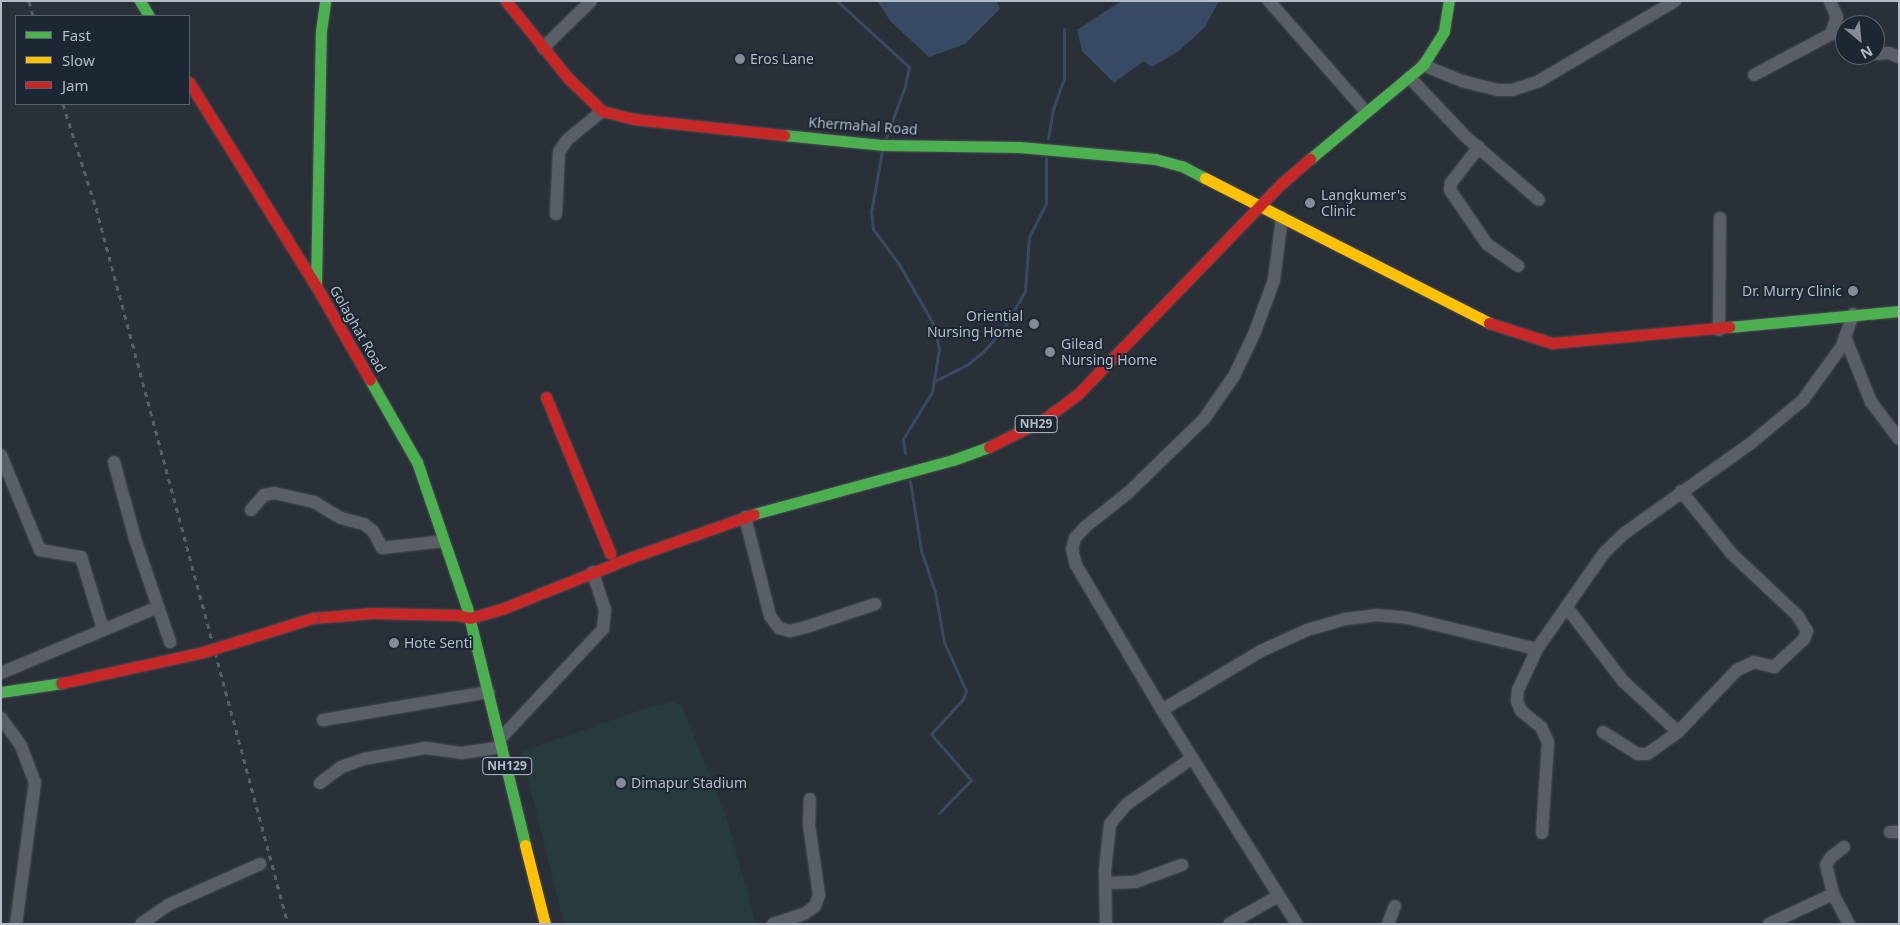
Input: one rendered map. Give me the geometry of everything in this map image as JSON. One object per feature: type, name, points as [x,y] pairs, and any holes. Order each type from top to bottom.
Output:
[{"type":"main road","points":[[140,1],[148,15]]},
{"type":"main road","points":[[316,286],[321,31],[325,1]]},
{"type":"main road","name":"Khermahal Road","points":[[506,1],[583,94],[602,111],[634,119],[883,145],[1019,147],[1155,160],[1182,166],[1255,201],[1282,217],[1501,329],[1529,338],[1552,343],[1577,342],[1719,330],[1853,314],[1899,311]]},
{"type":"main road","name":"NH29","points":[[465,614],[593,572],[745,517],[927,468],[994,445],[1043,420],[1096,376],[1255,201],[1404,69],[1420,51],[1434,20],[1437,1]]},
{"type":"main road","name":"NH29","points":[[1231,217],[1255,201],[1423,65],[1444,31],[1449,1]]},
{"type":"main road","name":"Golaghat Road","points":[[190,84],[316,286],[417,462],[444,541],[465,614]]},
{"type":"main road","name":"NH29","points":[[465,614],[610,553],[759,502],[926,458],[1019,422],[1041,410],[1075,382],[1161,290]]},
{"type":"main road","points":[[546,397],[610,553]]},
{"type":"main road","points":[[1,692],[62,683],[200,653],[313,618],[373,613],[465,614]]},
{"type":"main road","name":"NH129","points":[[465,614],[489,692],[545,924]]},
{"type":"street","points":[[543,48],[591,1]]},
{"type":"street","points":[[1269,1],[1361,106]]},
{"type":"street","points":[[1423,65],[1462,81],[1498,90],[1512,90],[1539,81],[1675,1]]},
{"type":"street","points":[[1830,1],[1837,17],[1831,34]]},
{"type":"street","points":[[1754,75],[1831,34],[1835,34]]},
{"type":"street","points":[[1885,55],[1899,57]]},
{"type":"street","points":[[1410,77],[1456,127],[1539,200]]},
{"type":"street","points":[[556,214],[559,152],[567,140],[602,111]]},
{"type":"street","points":[[1479,147],[1451,182],[1450,190],[1487,244],[1518,266]]},
{"type":"street","points":[[1282,217],[1274,280],[1256,332],[1234,376],[1204,419],[1129,492],[1085,528],[1072,544],[1076,565],[1162,710],[1297,924]]},
{"type":"street","points":[[1719,330],[1720,218]]},
{"type":"street","points":[[1542,833],[1548,742],[1541,727],[1521,712],[1517,701],[1518,690],[1537,649],[1568,609],[1604,553],[1648,514],[1750,444],[1803,400],[1823,375],[1845,338],[1853,314]]},
{"type":"street","points":[[1845,338],[1871,402],[1899,439]]},
{"type":"street","points":[[1,454],[40,550],[81,557],[103,629]]},
{"type":"street","points":[[114,462],[124,504],[170,642]]},
{"type":"street","points":[[1603,732],[1638,754],[1647,754],[1678,732],[1737,670],[1754,662],[1774,667],[1804,639],[1807,631],[1797,615],[1732,554],[1681,491]]},
{"type":"street","points":[[251,510],[259,499],[274,493],[314,502],[341,518],[364,524],[373,531],[382,548],[444,541]]},
{"type":"street","points":[[745,517],[770,616],[779,628],[790,631],[876,604]]},
{"type":"street","points":[[320,783],[341,767],[364,759],[426,748],[461,753],[501,743],[603,629],[605,610],[593,572]]},
{"type":"street","points":[[1,673],[158,607]]},
{"type":"street","points":[[1568,609],[1622,681],[1678,732]]},
{"type":"street","points":[[1162,710],[1261,651],[1307,630],[1345,619],[1376,614],[1408,618],[1537,649]]},
{"type":"street","points":[[323,720],[489,692]]},
{"type":"street","points":[[1,718],[21,746],[35,782],[32,822],[16,902],[16,924]]},
{"type":"street","points":[[1106,924],[1107,839],[1116,815],[1160,778],[1192,758]]},
{"type":"street","points":[[773,924],[804,914],[816,906],[819,895],[808,825],[810,799]]},
{"type":"street","points":[[1844,848],[1831,857],[1826,865],[1833,894],[1848,924]]},
{"type":"street","points":[[141,924],[184,896],[260,864]]},
{"type":"street","points":[[1107,883],[1135,882],[1182,865]]},
{"type":"street","points":[[1769,924],[1833,894]]},
{"type":"street","points":[[1229,924],[1278,896]]},
{"type":"street","points":[[1388,924],[1395,906]]},
{"type":"green space","name":"Dimapur Stadium","points":[[674,702],[682,706],[726,816],[756,924],[564,924],[521,751],[650,707]]},
{"type":"water","points":[[877,1],[996,1],[1000,9],[965,44],[929,57],[891,22]]},
{"type":"water","points":[[1121,1],[1219,1],[1205,27],[1179,51],[1152,67],[1144,61],[1114,83],[1082,51],[1077,30]]},
{"type":"waterway","points":[[837,1],[909,67],[905,86],[886,138]]},
{"type":"waterway","points":[[1048,138],[1053,109],[1064,78],[1064,29]]},
{"type":"waterway","points":[[882,151],[871,212],[873,229],[899,264],[935,327],[939,349],[932,392],[903,439],[905,453]]},
{"type":"waterway","points":[[935,381],[968,364],[985,350],[1004,327],[1025,291],[1029,237],[1046,203],[1046,158]]},
{"type":"waterway","points":[[910,481],[921,550],[935,592],[944,642],[966,691],[963,699],[931,734],[971,780],[939,813]]},
{"type":"railway","points":[[29,1],[33,15]]},
{"type":"railway","points":[[63,105],[96,208],[288,924]]},
{"type":"traffic: fast","points":[[140,1],[148,15]]},
{"type":"traffic: fast","points":[[316,286],[321,31],[325,1]]},
{"type":"traffic: fast","points":[[1310,159],[1423,65],[1444,31],[1449,1]]},
{"type":"traffic: fast","points":[[784,135],[883,145],[1019,147],[1155,159],[1182,166],[1205,178]]},
{"type":"traffic: fast","points":[[1729,327],[1899,311]]},
{"type":"traffic: fast","points":[[370,380],[417,462],[467,608]]},
{"type":"traffic: fast","points":[[754,514],[953,460],[989,447]]},
{"type":"traffic: fast","points":[[467,608],[525,845]]},
{"type":"traffic: fast","points":[[1,692],[62,683]]},
{"type":"traffic: slow","points":[[1205,178],[1489,323]]},
{"type":"traffic: slow","points":[[525,845],[545,924]]},
{"type":"traffic: jam","points":[[506,1],[568,78],[602,111],[634,119],[784,135]]},
{"type":"traffic: jam","points":[[190,84],[316,286],[370,380]]},
{"type":"traffic: jam","points":[[989,447],[1043,420],[1078,394],[1282,183],[1310,159]]},
{"type":"traffic: jam","points":[[1489,323],[1552,343],[1729,327]]},
{"type":"traffic: jam","points":[[546,397],[610,553]]},
{"type":"traffic: jam","points":[[458,615],[470,618],[504,608],[632,557],[754,514]]},
{"type":"traffic: jam","points":[[313,618],[373,613],[458,615]]},
{"type":"traffic: jam","points":[[62,683],[200,653],[313,618]]},
{"type":"place","name":"Eros Lane","points":[[740,59]]},
{"type":"place","name":"Langkumer's Clinic","points":[[1310,203]]},
{"type":"place","name":"Dr. Murry Clinic","points":[[1853,291]]},
{"type":"place","name":"Oriential Nursing Home","points":[[1034,324]]},
{"type":"place","name":"Gilead Nursing Home","points":[[1050,352]]},
{"type":"place","name":"Hote Senti","points":[[394,643]]},
{"type":"place","name":"Dimapur Stadium","points":[[621,783]]}]
